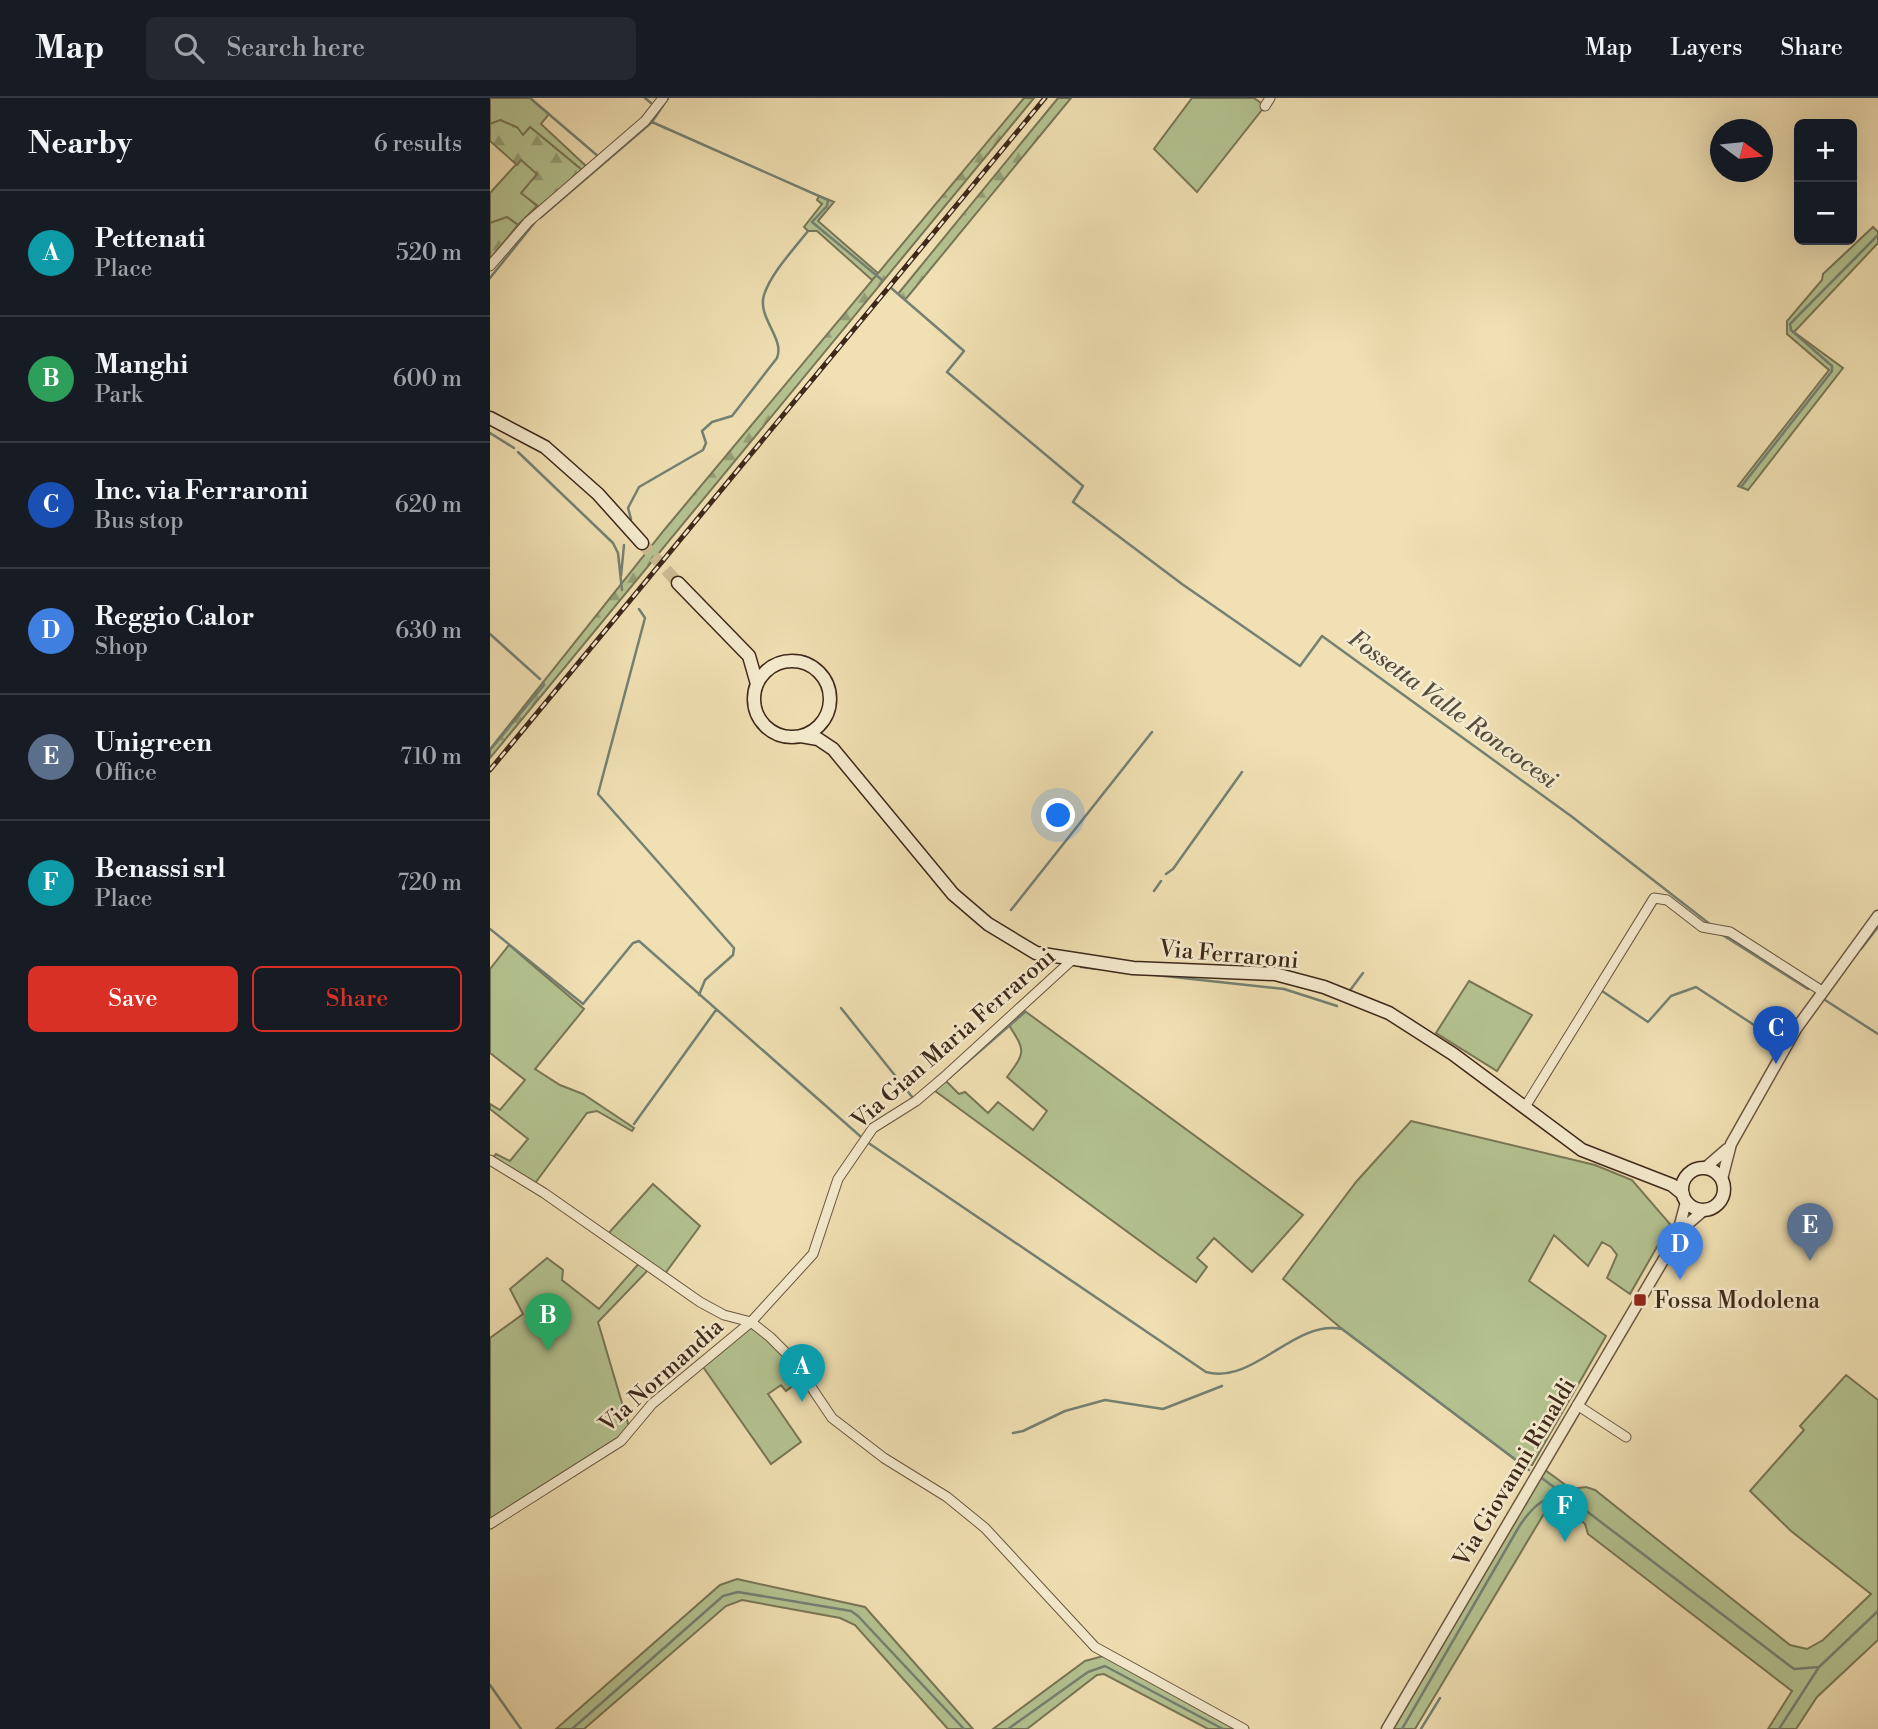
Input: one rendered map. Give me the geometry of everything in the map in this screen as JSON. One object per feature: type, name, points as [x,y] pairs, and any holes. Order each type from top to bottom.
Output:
[{"type":"main road","points":[[490,418],[545,447],[598,494],[642,543]]},
{"type":"main road","points":[[678,583],[749,656],[758,684]]},
{"type":"main road","points":[[749,656],[777,665]]},
{"type":"main road","points":[[797,662],[810,666],[821,675],[828,687],[830,701],[824,720],[814,730],[801,736],[781,735],[764,724],[755,705],[758,684],[765,673],[777,665],[797,662]]},
{"type":"main road","name":"Via Ferraroni","points":[[824,720],[833,749]]},
{"type":"main road","name":"Via Ferraroni","points":[[801,736],[818,739],[833,749],[928,866],[972,911],[1036,953],[1167,971],[1275,974],[1306,981],[1390,1013],[1453,1054],[1582,1150],[1656,1179],[1684,1198]]},
{"type":"main road","points":[[1656,1179],[1689,1174],[1705,1168],[1722,1179],[1725,1188],[1722,1200],[1712,1209],[1703,1210],[1684,1198],[1683,1182],[1689,1174]]},
{"type":"street","points":[[490,266],[528,222],[645,121],[663,98]]},
{"type":"street","points":[[1525,1107],[1652,899],[1659,897],[1667,900],[1699,926],[1725,930],[1822,991]]},
{"type":"street","points":[[1722,1179],[1731,1144],[1782,1053],[1822,991],[1878,916]]},
{"type":"street","name":"Via Gian Maria Ferraroni","points":[[751,1321],[813,1254],[835,1185],[876,1125],[916,1101],[1072,960]]},
{"type":"street","points":[[1705,1168],[1731,1144]]},
{"type":"street","points":[[490,1160],[539,1189],[700,1302],[723,1315],[751,1321],[787,1352],[832,1418],[884,1458],[947,1497],[978,1522],[1095,1647],[1244,1729]]},
{"type":"street","name":"Via Giovanni Rinaldi","points":[[1676,1236],[1684,1198]]},
{"type":"street","name":"Via Giovanni Rinaldi","points":[[1387,1729],[1676,1236],[1690,1219],[1703,1210]]},
{"type":"street","name":"Via Normandia","points":[[490,1524],[621,1441],[652,1404],[751,1321]]},
{"type":"street","points":[[1577,1405],[1626,1437]]},
{"type":"green space","points":[[490,98],[530,98],[549,114],[541,124],[586,166],[582,170],[531,128],[523,135],[501,120],[490,124]]},
{"type":"green space","points":[[1024,98],[1034,98],[490,758],[490,749],[665,529]]},
{"type":"green space","points":[[1058,98],[1071,98],[905,300],[898,294]]},
{"type":"green space","points":[[1192,98],[1254,98],[1265,106],[1197,192],[1154,149]]},
{"type":"green space","points":[[500,120],[517,127],[523,135],[530,127],[582,170],[542,209],[521,193],[537,174],[521,160],[517,165],[490,141],[490,124]]},
{"type":"green space","points":[[521,159],[538,174],[522,193],[537,206],[518,225],[507,217],[490,223],[490,193]]},
{"type":"green space","points":[[819,196],[834,202],[818,221],[879,274],[872,280],[817,231],[808,231],[804,227],[822,204],[817,200]]},
{"type":"green space","points":[[507,217],[518,225],[490,259],[490,223]]},
{"type":"green space","points":[[1873,227],[1878,232],[1878,243],[1794,332],[1843,368],[1748,490],[1738,486],[1829,370],[1787,334],[1787,321],[1822,280],[1823,274],[1857,245]]},
{"type":"green space","points":[[509,945],[584,1009],[535,1069],[560,1085],[583,1094],[634,1128],[632,1131],[597,1111],[587,1113],[533,1186],[490,1161],[496,1154],[510,1161],[528,1139],[490,1109],[490,1104],[500,1110],[525,1080],[490,1053],[490,969]]},
{"type":"green space","points":[[1469,981],[1532,1015],[1497,1071],[1436,1033]]},
{"type":"green space","points":[[1022,1009],[1303,1215],[1252,1272],[1214,1238],[1197,1258],[1207,1267],[1196,1282],[931,1088],[943,1078],[959,1094],[965,1092],[988,1113],[998,1102],[1033,1130],[1047,1111],[1007,1077],[1018,1061],[1021,1050],[1007,1022]]},
{"type":"green space","points":[[1411,1121],[1595,1165],[1632,1180],[1670,1224],[1630,1294],[1607,1278],[1617,1255],[1611,1247],[1602,1242],[1588,1266],[1554,1235],[1529,1281],[1606,1336],[1532,1465],[1519,1462],[1342,1329],[1283,1279],[1356,1182]]},
{"type":"green space","points":[[653,1184],[700,1226],[664,1275],[651,1267],[598,1322],[630,1430],[490,1524],[490,1338],[523,1314],[510,1289],[547,1258],[563,1270],[562,1280],[599,1309],[642,1260],[606,1236]]},
{"type":"green space","points":[[751,1322],[804,1377],[786,1391],[781,1385],[768,1394],[801,1442],[771,1464],[701,1364]]},
{"type":"green space","points":[[1846,1375],[1878,1400],[1878,1640],[1817,1697],[1796,1729],[1768,1729],[1792,1691],[1588,1534],[1585,1524],[1575,1515],[1554,1517],[1545,1512],[1415,1729],[1393,1729],[1545,1470],[1571,1489],[1586,1487],[1595,1490],[1790,1645],[1807,1649],[1823,1640],[1871,1594],[1791,1531],[1750,1491],[1804,1430],[1800,1426]]},
{"type":"green space","points":[[737,1579],[865,1607],[973,1729],[948,1729],[855,1625],[840,1618],[742,1600],[726,1606],[584,1729],[556,1729],[720,1585]]},
{"type":"green space","points":[[1107,1655],[1240,1729],[1208,1729],[1104,1674],[1097,1675],[1027,1729],[993,1729],[1085,1661]]},
{"type":"waterway","points":[[530,98],[599,157]]},
{"type":"waterway","points":[[645,98],[651,103]]},
{"type":"waterway","points":[[540,218],[652,122],[668,98]]},
{"type":"waterway","name":"Fossetta Valle Roncocesi","points":[[652,122],[828,200],[827,206],[812,222],[882,280]]},
{"type":"waterway","points":[[490,278],[535,222]]},
{"type":"waterway","points":[[631,519],[628,508],[639,487],[703,450],[706,443],[702,431],[712,422],[732,416],[777,358],[777,343],[764,312],[764,295],[777,270],[808,231]]},
{"type":"waterway","points":[[1741,487],[1832,371],[1832,366],[1791,330],[1790,324],[1878,235]]},
{"type":"waterway","name":"Fossetta Valle Roncocesi","points":[[890,287],[964,351],[947,372],[1083,486],[1073,502],[1182,584],[1300,666],[1322,636],[1571,816],[1711,925]]},
{"type":"waterway","points":[[490,433],[514,448]]},
{"type":"waterway","points":[[518,452],[613,543],[618,553],[622,590]]},
{"type":"waterway","points":[[621,576],[624,545]]},
{"type":"waterway","points":[[639,609],[645,618],[598,794],[734,948],[733,955],[705,980],[699,995]]},
{"type":"waterway","points":[[490,634],[540,679]]},
{"type":"waterway","points":[[490,750],[544,685],[543,682]]},
{"type":"waterway","points":[[1011,910],[1152,732]]},
{"type":"waterway","points":[[1166,874],[1173,869],[1242,772]]},
{"type":"waterway","points":[[1154,891],[1161,881]]},
{"type":"waterway","points":[[1861,949],[1878,927]]},
{"type":"waterway","points":[[490,929],[583,1004],[633,943],[639,941],[860,1136]]},
{"type":"waterway","name":"Fossetta Valle Roncocesi","points":[[1721,934],[1808,989]]},
{"type":"waterway","points":[[1081,967],[1099,969]]},
{"type":"waterway","points":[[1348,993],[1363,973]]},
{"type":"waterway","points":[[1155,975],[1284,989],[1337,1006]]},
{"type":"waterway","points":[[1602,991],[1648,1022],[1671,996],[1696,987],[1780,1042]]},
{"type":"waterway","name":"Fossetta Valle Roncocesi","points":[[1825,1000],[1878,1034]]},
{"type":"waterway","points":[[841,1008],[913,1098]]},
{"type":"waterway","points":[[634,1124],[716,1010]]},
{"type":"waterway","points":[[949,1078],[1025,1012]]},
{"type":"waterway","points":[[867,1142],[1206,1372],[1224,1373],[1241,1369],[1307,1333],[1342,1329],[1529,1470]]},
{"type":"waterway","points":[[816,1256],[824,1233]]},
{"type":"waterway","points":[[1013,1433],[1065,1411],[1105,1400],[1163,1409],[1222,1386]]},
{"type":"waterway","points":[[1543,1479],[1569,1498]]},
{"type":"waterway","points":[[1402,1729],[1520,1525],[1536,1506],[1548,1499],[1572,1500],[1794,1669],[1819,1667],[1878,1611]]},
{"type":"waterway","points":[[572,1729],[723,1596],[738,1592],[851,1611],[964,1729]]},
{"type":"waterway","points":[[1008,1729],[1088,1672],[1105,1666],[1223,1729]]},
{"type":"waterway","points":[[1779,1729],[1819,1667]]},
{"type":"waterway","points":[[490,1685],[521,1729]]},
{"type":"waterway","points":[[1421,1729],[1440,1698]]},
{"type":"tunnel","points":[[642,543],[678,583]]},
{"type":"railway","points":[[490,770],[1045,98]]},
{"type":"place","name":"Inc. via Ferraroni","points":[[1776,1064]]},
{"type":"place","name":"Unigreen","points":[[1810,1261]]},
{"type":"place","name":"Reggio Calor","points":[[1680,1280]]},
{"type":"place","name":"Fossa Modolena","points":[[1640,1300]]},
{"type":"place","name":"Manghi","points":[[548,1351]]},
{"type":"place","name":"Pettenati","points":[[802,1402]]},
{"type":"place","name":"Benassi srl","points":[[1565,1542]]}]
